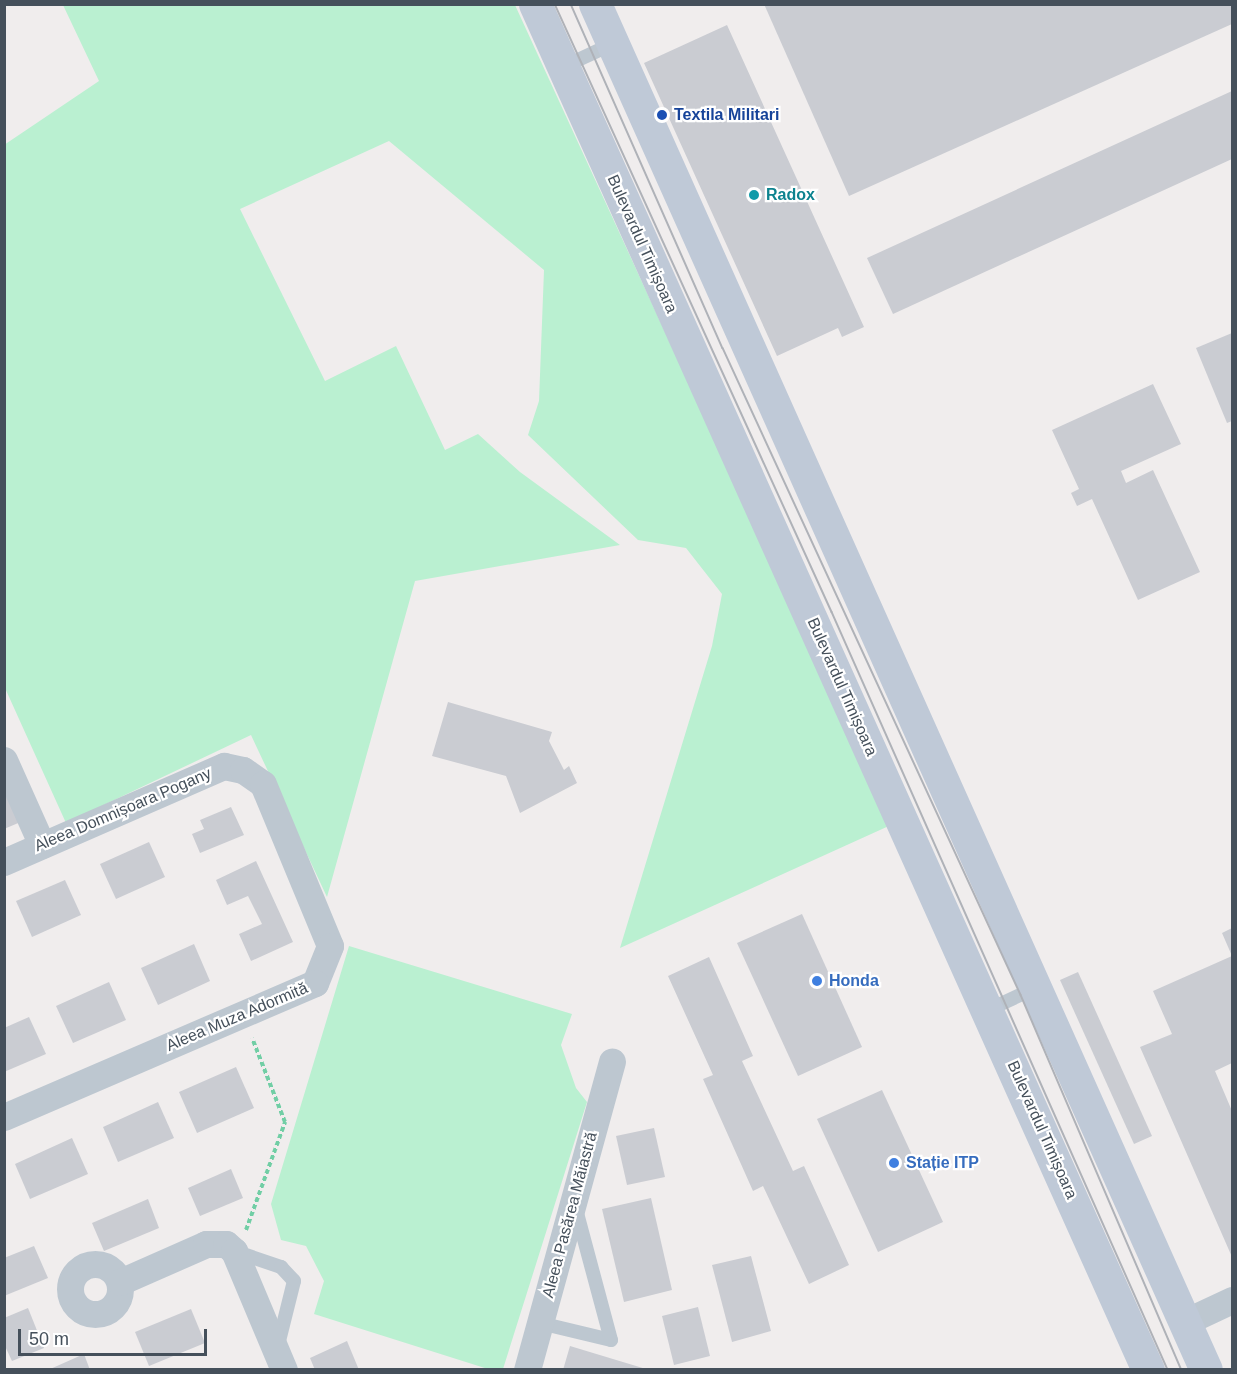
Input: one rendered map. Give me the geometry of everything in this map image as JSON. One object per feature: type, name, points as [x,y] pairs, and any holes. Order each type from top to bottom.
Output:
[{"type":"main road","name":"Bulevardul Timișoara","points":[[535,4],[1148,1370]]},
{"type":"main road","points":[[595,4],[718,286],[1037,987],[1206,1370]]},
{"type":"main road","points":[[671,308],[718,286]]},
{"type":"street","points":[[4,760],[42,845]]},
{"type":"street","name":"Aleea Domnișoara Pogany","points":[[4,862],[224,766],[243,770]]},
{"type":"street","name":"Aleea Muza Adormită","points":[[4,1117],[315,983],[330,946],[263,784],[243,770]]},
{"type":"street","name":"Aleea Pasărea Măiastră","points":[[527,1370],[612,1060]]},
{"type":"street","points":[[120,1282],[206,1244],[226,1244],[234,1251],[280,1360]]},
{"type":"street","points":[[1185,1322],[1233,1300]]},
{"type":"lane","points":[[563,67],[612,44]]},
{"type":"lane","points":[[988,1010],[1037,987]]},
{"type":"lane","points":[[540,1323],[610,1340],[574,1203]]},
{"type":"lane","points":[[234,1251],[281,1267],[294,1281],[280,1360]]},
{"type":"path","points":[[234,1251],[254,1216],[285,1122],[243,1015]]},
{"type":"green space","points":[[63,5],[515,5],[891,825],[620,948],[712,646],[722,594],[686,548],[638,540],[528,435],[539,401],[544,270],[389,141],[240,209],[325,381],[396,346],[445,450],[478,434],[520,472],[620,545],[415,581],[327,897],[251,735],[66,823],[5,688],[4,145],[99,81]]},
{"type":"green space","points":[[349,946],[572,1014],[561,1045],[576,1088],[587,1102],[503,1369],[488,1369],[314,1314],[324,1281],[306,1246],[281,1240],[271,1204]]},
{"type":"building","points":[[764,4],[1232,4],[1232,24],[849,196]]},
{"type":"building","name":"Radox","points":[[727,25],[864,327],[842,337],[838,328],[777,356],[644,63]]},
{"type":"building","points":[[1232,91],[1232,159],[893,314],[867,258]]},
{"type":"building","points":[[1232,333],[1232,421],[1227,423],[1196,348]]},
{"type":"building","points":[[1153,384],[1181,444],[1121,471],[1126,483],[1153,470],[1200,572],[1138,600],[1092,499],[1077,506],[1071,493],[1079,489],[1052,430]]},
{"type":"building","points":[[448,702],[552,732],[549,741],[564,770],[569,766],[577,783],[520,813],[506,776],[432,756]]},
{"type":"building","points":[[4,779],[23,821],[4,829]]},
{"type":"building","points":[[231,807],[244,835],[200,853],[192,834],[204,829],[200,820]]},
{"type":"building","points":[[149,842],[165,877],[116,899],[100,864]]},
{"type":"building","points":[[256,861],[293,942],[251,961],[239,934],[262,924],[248,896],[227,905],[216,880]]},
{"type":"building","points":[[65,880],[81,915],[32,937],[16,901]]},
{"type":"building","points":[[802,914],[862,1047],[798,1076],[737,943]]},
{"type":"building","points":[[1232,928],[1232,956],[1222,933]]},
{"type":"building","points":[[194,944],[210,981],[158,1005],[141,968]]},
{"type":"building","points":[[1232,956],[1232,1063],[1215,1071],[1232,1111],[1232,1257],[1140,1047],[1172,1034],[1153,991]]},
{"type":"building","points":[[709,957],[753,1056],[742,1061],[793,1171],[804,1166],[849,1265],[809,1284],[763,1186],[753,1191],[703,1079],[713,1075],[668,976]]},
{"type":"building","points":[[1078,972],[1152,1136],[1134,1144],[1060,980]]},
{"type":"building","points":[[109,982],[126,1020],[73,1043],[56,1006]]},
{"type":"building","points":[[29,1017],[46,1054],[4,1072],[4,1028]]},
{"type":"building","points":[[236,1067],[254,1108],[197,1133],[179,1092]]},
{"type":"building","points":[[882,1090],[943,1222],[878,1252],[817,1119]]},
{"type":"building","points":[[158,1102],[174,1138],[118,1162],[103,1127]]},
{"type":"building","points":[[654,1128],[665,1177],[627,1185],[616,1136]]},
{"type":"building","points":[[72,1138],[88,1174],[30,1199],[15,1164]]},
{"type":"building","points":[[231,1169],[243,1198],[200,1216],[188,1188]]},
{"type":"building","points":[[651,1198],[672,1290],[624,1302],[602,1209]]},
{"type":"building","points":[[148,1199],[159,1228],[104,1251],[92,1223]]},
{"type":"building","points":[[34,1246],[48,1278],[4,1296],[4,1258]]},
{"type":"building","points":[[751,1256],[771,1331],[732,1342],[712,1265]]},
{"type":"building","points":[[698,1307],[710,1356],[674,1365],[662,1316]]},
{"type":"building","points":[[28,1308],[44,1348],[12,1361],[4,1344],[4,1318]]},
{"type":"building","points":[[191,1309],[205,1343],[149,1366],[135,1332]]},
{"type":"building","points":[[347,1341],[359,1370],[315,1370],[310,1358]]},
{"type":"building","points":[[570,1346],[646,1369],[646,1370],[563,1370]]},
{"type":"building","points":[[84,1354],[90,1370],[48,1370]]},
{"type":"tram line","points":[[555,4],[832,612],[1168,1370]]},
{"type":"tram line","points":[[571,4],[723,348],[1021,995],[1182,1370]]},
{"type":"place","name":"Textila Militari","points":[[662,115]]},
{"type":"place","name":"Radox","points":[[754,195]]},
{"type":"place","name":"Honda","points":[[817,981]]},
{"type":"place","name":"Stație ITP","points":[[894,1163]]}]
